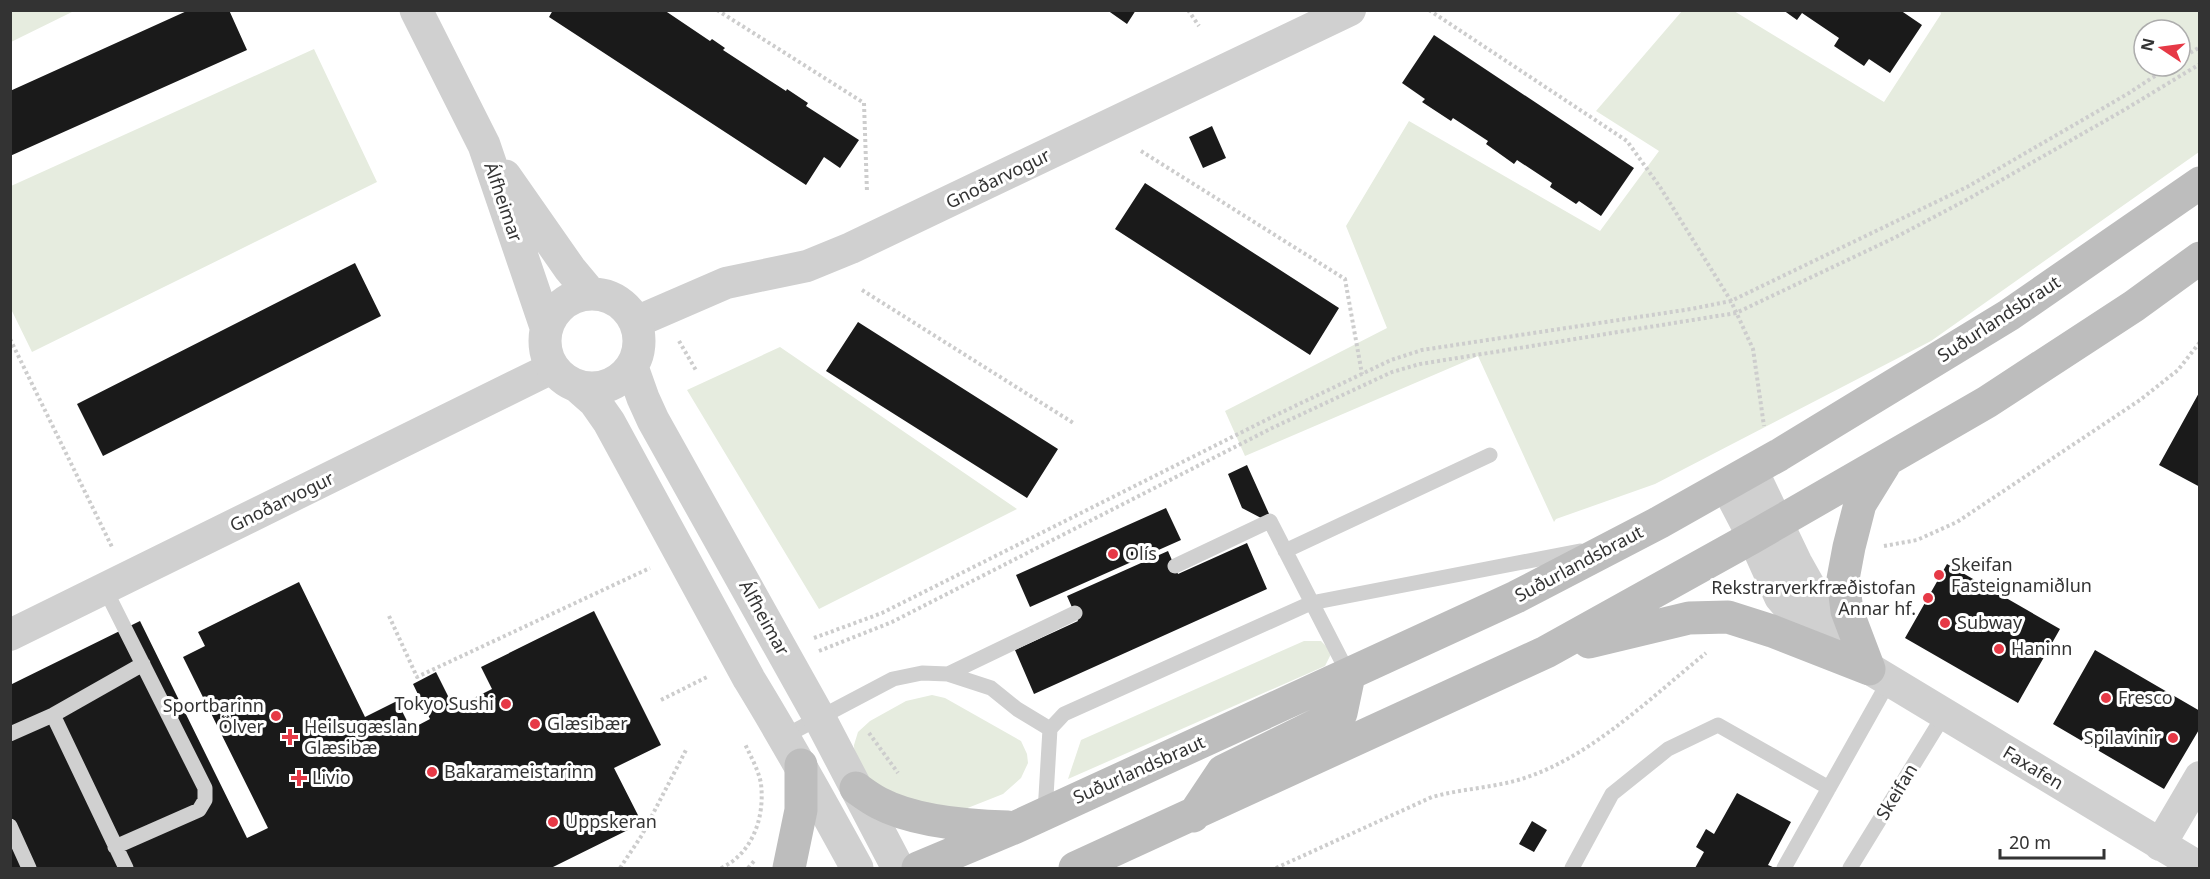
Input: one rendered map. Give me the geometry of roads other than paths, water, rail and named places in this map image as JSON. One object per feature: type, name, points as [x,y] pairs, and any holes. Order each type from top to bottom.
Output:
[{"type":"main road","name":"Suðurlandsbraut","points":[[918,868],[1030,820],[1349,675],[1516,597],[1618,544],[1739,478],[2009,315],[2199,183]]},
{"type":"main road","points":[[1075,868],[1193,816],[1546,652],[1887,461],[1987,402],[2134,306],[2199,258]]},
{"type":"main road","points":[[1879,675],[1847,611],[1843,579],[1848,547],[1860,504],[1887,461]]},
{"type":"main road","points":[[1546,652],[1689,618],[1728,617],[1772,631],[1879,675]]},
{"type":"main road","points":[[1193,816],[1223,771],[1341,713],[1349,675]]},
{"type":"main road","points":[[789,868],[801,810],[801,765]]},
{"type":"main road","points":[[856,788],[880,804],[905,813],[979,826],[1030,820]]},
{"type":"street","name":"Álfheimar","points":[[416,10],[484,146],[546,327]]},
{"type":"street","name":"Gnoðarvogur","points":[[636,322],[726,283],[807,266],[851,248],[1350,10]]},
{"type":"street","name":"Álfheimar","points":[[484,146],[570,269],[590,293]]},
{"type":"street","points":[[565,377],[594,388],[608,386],[622,378],[632,367],[638,353],[640,337],[636,322],[629,310],[617,300],[605,294],[590,293],[576,296],[563,303],[553,314],[546,327],[544,341],[547,355],[565,377],[595,402],[609,422],[749,679],[767,711],[785,736],[857,868]]},
{"type":"street","name":"Álfheimar","points":[[632,367],[653,420],[819,717],[898,868]]},
{"type":"street","name":"Gnoðarvogur","points":[[10,635],[116,583],[565,377]]},
{"type":"street","name":"Faxafen","points":[[1739,478],[1765,530],[1780,597],[1812,634],[2198,868]]},
{"type":"street","points":[[2160,845],[2199,777]]},
{"type":"lane","points":[[1285,551],[1490,455]]},
{"type":"lane","points":[[1175,566],[1270,521],[1349,675]]},
{"type":"lane","points":[[1030,820],[1050,729],[1064,714],[1311,603],[1618,544]]},
{"type":"lane","points":[[115,847],[199,810],[205,800],[205,788],[143,664],[116,583]]},
{"type":"lane","points":[[948,674],[1075,614]]},
{"type":"lane","points":[[10,734],[53,715],[143,664]]},
{"type":"lane","points":[[785,736],[893,680],[922,673],[948,674],[991,688],[1017,709],[1050,729]]},
{"type":"lane","points":[[1784,868],[1829,788],[1879,675]]},
{"type":"lane","points":[[53,715],[126,868]]},
{"type":"lane","name":"Skeifan","points":[[1850,868],[1944,715]]},
{"type":"lane","points":[[1574,868],[1572,868],[1612,794],[1668,749],[1718,725],[1829,788]]},
{"type":"lane","points":[[10,826],[29,868]]},
{"type":"place","name":"Olís","points":[[1113,554]]},
{"type":"place","name":"Skeifan Fasteignamiðlun","points":[[1939,575]]},
{"type":"place","name":"Rekstrarverkfræðistofan Annar hf.","points":[[1928,598]]},
{"type":"place","name":"Subway","points":[[1945,623]]},
{"type":"place","name":"Haninn","points":[[1999,649]]},
{"type":"place","name":"Fresco","points":[[2106,698]]},
{"type":"place","name":"Tokyo Sushi","points":[[506,704]]},
{"type":"place","name":"Sportbarinn Ölver","points":[[276,716]]},
{"type":"place","name":"Glæsibær","points":[[535,724]]},
{"type":"place","name":"Heilsugæslan Glæsibæ","points":[[290,737]]},
{"type":"place","name":"Spilavinir","points":[[2173,738]]},
{"type":"place","name":"Bakarameistarinn","points":[[432,772]]},
{"type":"place","name":"Livio","points":[[299,778]]},
{"type":"place","name":"Uppskeran","points":[[553,822]]}]
